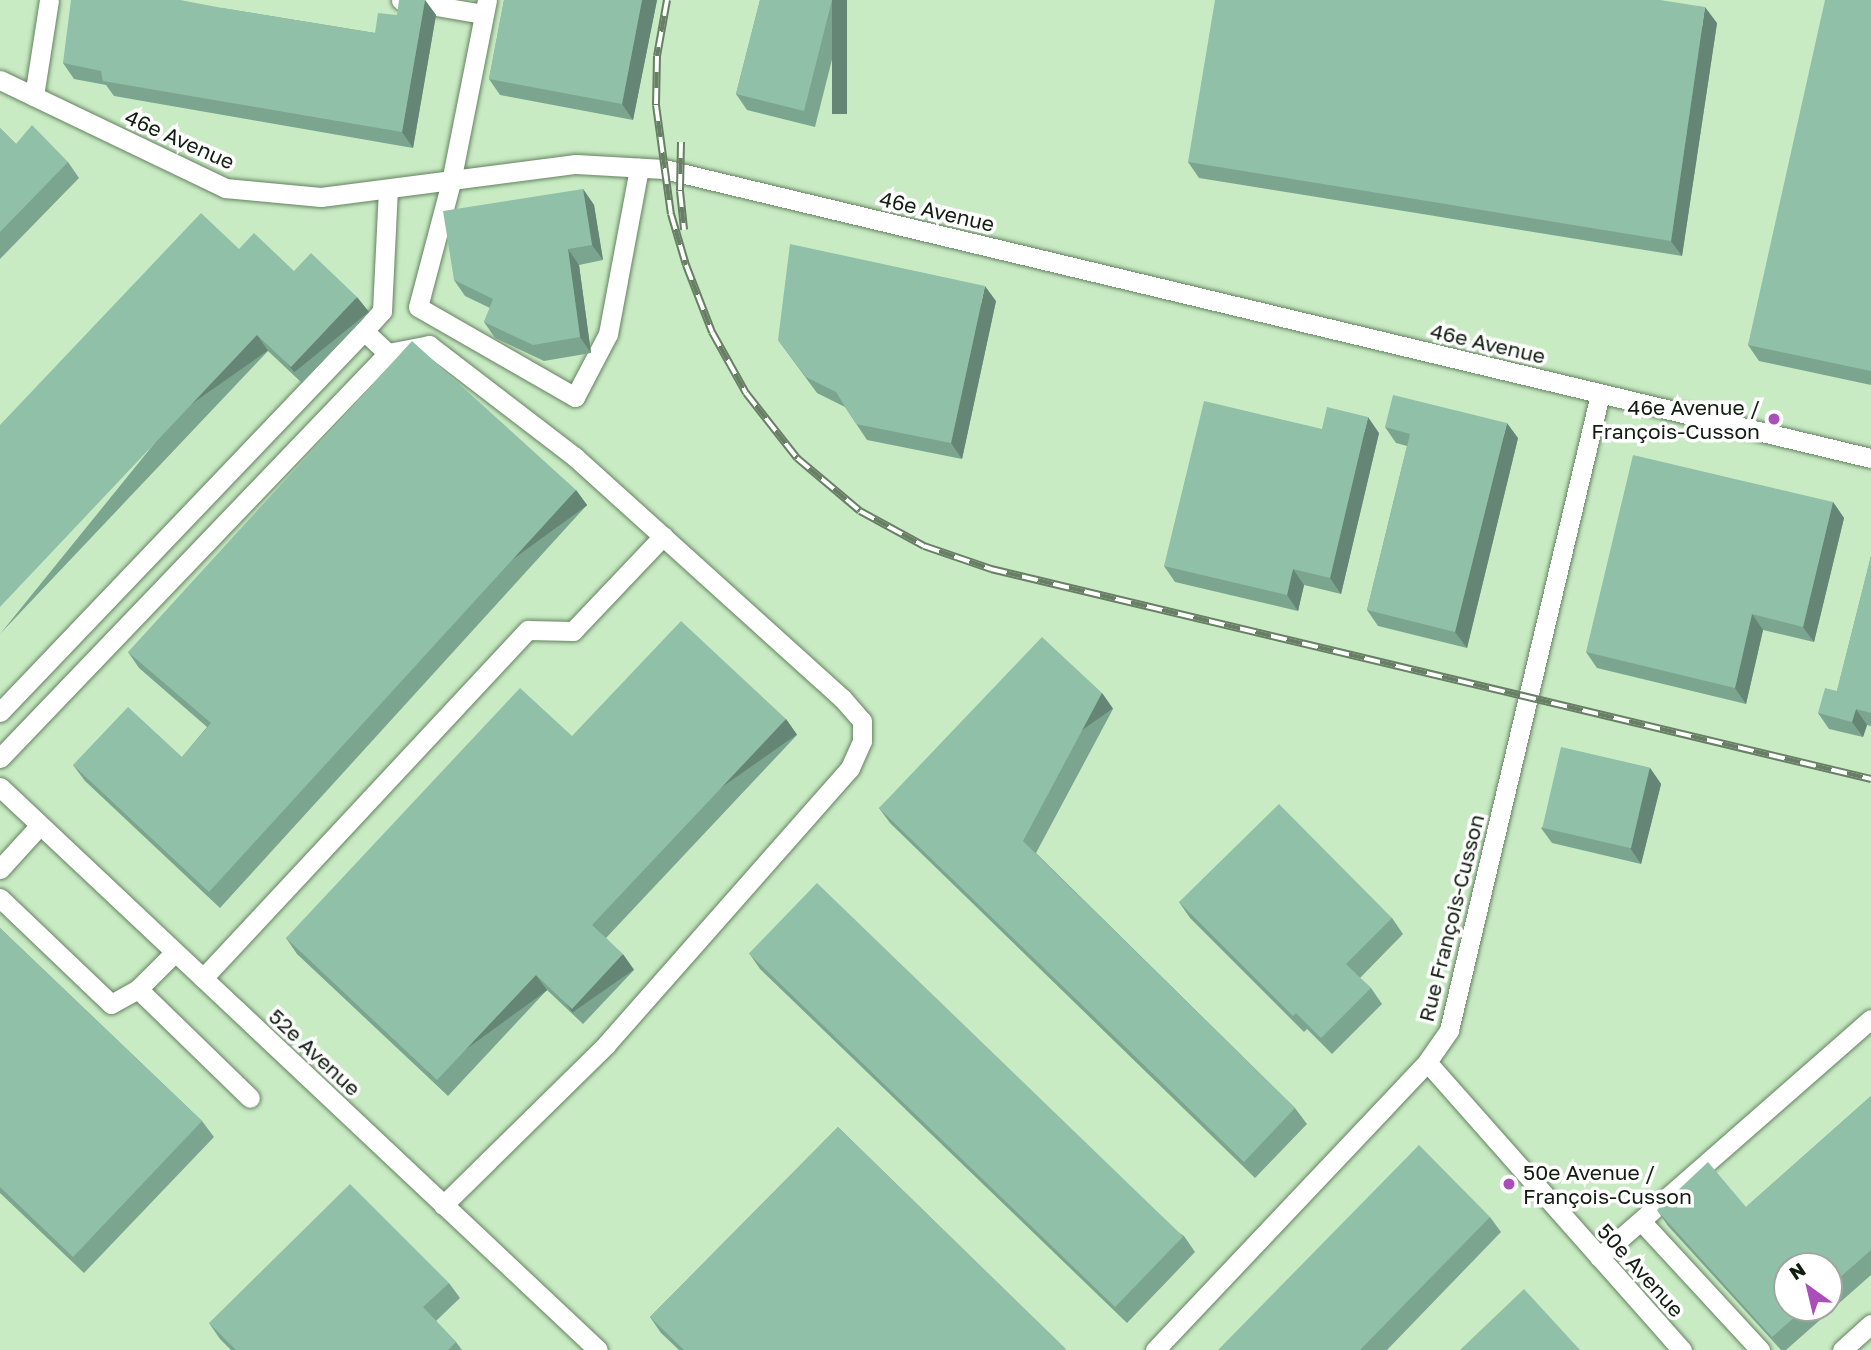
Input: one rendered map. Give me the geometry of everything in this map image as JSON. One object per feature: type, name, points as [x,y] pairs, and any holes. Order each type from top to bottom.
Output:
[{"type":"street","points":[[34,96],[49,0]]},
{"type":"street","points":[[401,0],[485,7],[451,182],[418,307],[575,397],[608,334],[639,168]]},
{"type":"street","name":"46e Avenue","points":[[0,79],[225,188],[321,197],[576,164],[639,168],[694,176],[1871,457]]},
{"type":"street","points":[[0,712],[382,311],[388,190]]},
{"type":"street","points":[[364,331],[388,353]]},
{"type":"street","points":[[0,758],[388,353],[429,345],[575,457],[842,698],[862,722],[862,741],[850,768],[607,1044],[443,1205]]},
{"type":"street","points":[[313,384],[337,405]]},
{"type":"street","name":"Rue François-Cusson","points":[[1155,1350],[1426,1062],[1449,1030],[1600,394]]},
{"type":"street","points":[[234,467],[257,489]]},
{"type":"street","points":[[169,535],[193,556]]},
{"type":"street","points":[[203,978],[528,630],[573,631],[663,536]]},
{"type":"street","points":[[104,602],[129,623]]},
{"type":"street","points":[[28,682],[51,704]]},
{"type":"street","name":"52e Avenue","points":[[0,787],[598,1350]]},
{"type":"street","points":[[0,869],[40,825]]},
{"type":"street","points":[[0,898],[111,1004],[138,989],[175,952]]},
{"type":"street","points":[[138,989],[250,1097]]},
{"type":"street","points":[[1600,1257],[1871,1019]]},
{"type":"street","name":"50e Avenue","points":[[1426,1062],[1682,1350]]},
{"type":"street","points":[[1641,1221],[1760,1350]]},
{"type":"street","points":[[1842,1350],[1871,1324]]},
{"type":"building","points":[[71,0],[180,0],[375,33],[378,13],[397,15],[399,0],[425,0],[402,132],[103,81],[101,71],[63,63]]},
{"type":"building","points":[[504,0],[642,0],[622,104],[489,79]]},
{"type":"building","points":[[760,0],[832,0],[804,111],[736,94]]},
{"type":"building","points":[[1215,0],[1660,0],[1705,7],[1671,241],[1188,162]]},
{"type":"building","points":[[1825,0],[1871,0],[1871,371],[1748,345]]},
{"type":"building","points":[[32,125],[68,162],[0,232],[0,128],[16,144]]},
{"type":"building","points":[[583,189],[592,245],[568,249],[580,337],[533,345],[484,322],[493,299],[454,280],[443,211]]},
{"type":"building","points":[[201,213],[239,249],[254,233],[294,271],[311,253],[357,297],[291,367],[257,335],[0,607],[0,425]]},
{"type":"building","points":[[790,244],[985,286],[951,443],[856,424],[836,392],[806,377],[778,340]]},
{"type":"building","points":[[412,341],[576,490],[209,892],[73,765],[128,707],[182,757],[211,723],[128,652]]},
{"type":"building","points":[[1393,395],[1507,423],[1455,632],[1367,610],[1410,434],[1385,427]]},
{"type":"building","points":[[1204,401],[1322,429],[1327,407],[1368,417],[1330,578],[1293,569],[1287,595],[1164,566]]},
{"type":"building","points":[[1633,455],[1833,502],[1803,627],[1752,614],[1735,688],[1586,652]]},
{"type":"building","points":[[1871,556],[1871,713],[1856,709],[1852,722],[1818,713],[1825,688],[1837,691]]},
{"type":"building","points":[[681,621],[786,719],[592,925],[623,954],[572,1009],[536,975],[437,1080],[286,938],[520,688],[572,736]]},
{"type":"building","points":[[1042,637],[1102,693],[1023,841],[1295,1108],[1244,1162],[879,808]]},
{"type":"building","points":[[1561,747],[1650,767],[1631,848],[1542,828]]},
{"type":"building","points":[[1279,804],[1392,918],[1346,964],[1371,988],[1321,1038],[1296,1013],[1293,1016],[1179,902]]},
{"type":"building","points":[[817,883],[1183,1237],[1115,1307],[749,953]]},
{"type":"building","points":[[0,928],[202,1121],[73,1257],[0,1187]]},
{"type":"building","points":[[1871,1096],[1871,1250],[1843,1275],[1843,1252],[1773,1252],[1773,1322],[1789,1322],[1772,1337],[1657,1210],[1708,1162],[1746,1207]]},
{"type":"building","points":[[838,1127],[1066,1349],[684,1350],[650,1317]]},
{"type":"building","points":[[1419,1145],[1490,1217],[1360,1350],[1218,1350]]},
{"type":"building","points":[[350,1184],[449,1283],[423,1307],[456,1342],[448,1350],[236,1350],[209,1323]]},
{"type":"building","points":[[1524,1289],[1580,1350],[1460,1350]]},
{"type":"railway","points":[[667,0],[657,56],[656,105],[671,214],[686,265],[712,332],[746,393],[797,458],[860,511],[924,546],[991,569],[1871,779]]},
{"type":"railway","points":[[681,142],[680,191],[684,230]]},
{"type":"place","name":"46e Avenue / François-Cusson","points":[[1774,419]]},
{"type":"place","name":"50e Avenue / François-Cusson","points":[[1509,1184]]}]
